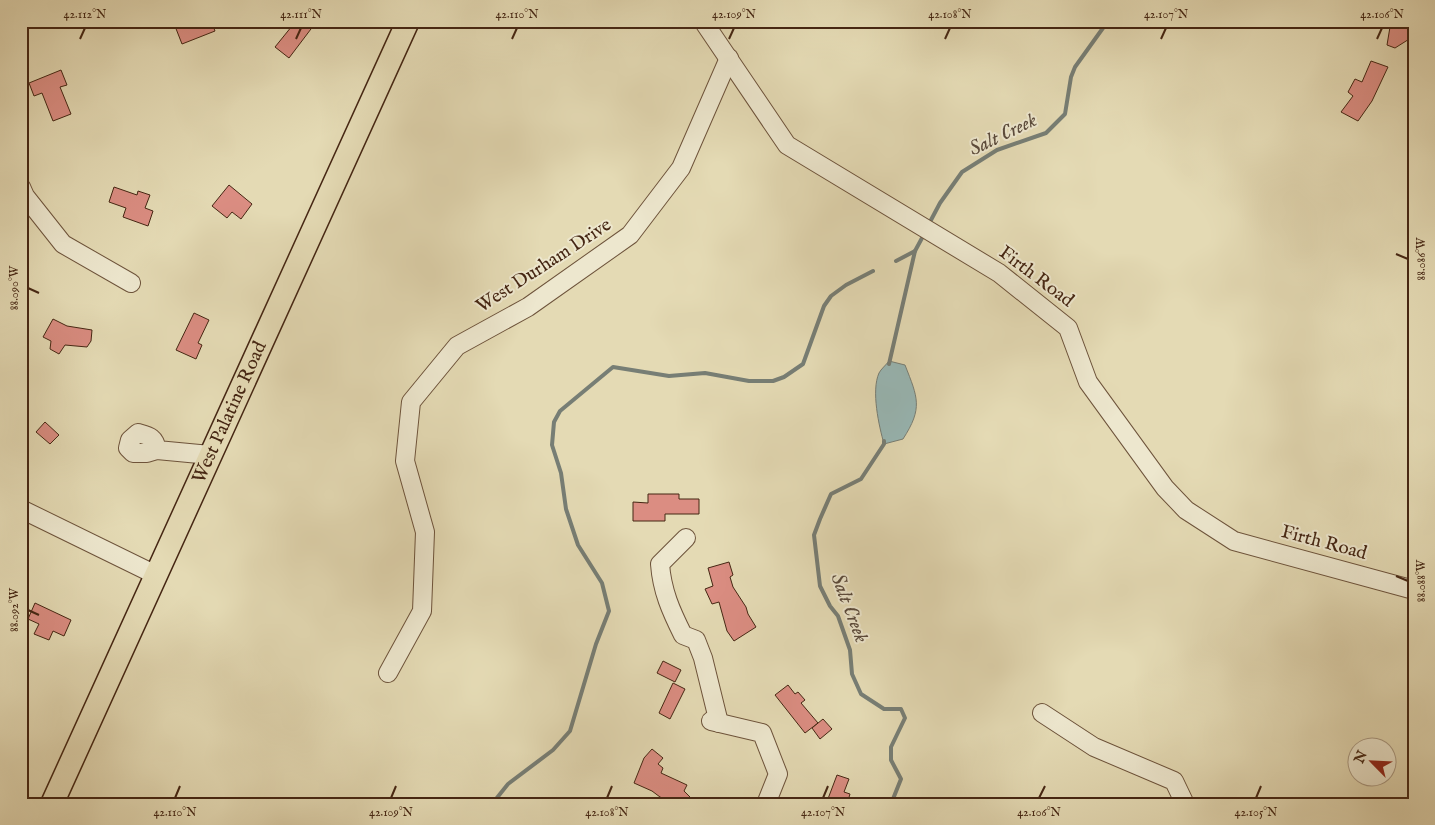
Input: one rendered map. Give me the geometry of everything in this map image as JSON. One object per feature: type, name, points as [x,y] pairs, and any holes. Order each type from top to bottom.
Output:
[{"type":"main road","name":"West Palatine Road","points":[[52,804],[408,21]]},
{"type":"street","name":"Firth Road","points":[[704,21],[788,144],[999,273],[1068,328],[1088,382],[1165,488],[1186,510],[1234,541],[1414,590]]},
{"type":"street","name":"West Durham Drive","points":[[388,673],[422,611],[425,532],[405,461],[411,402],[457,346],[528,306],[630,235],[681,168],[729,58]]},
{"type":"street","points":[[21,187],[25,196],[64,244],[130,283]]},
{"type":"street","points":[[157,450],[210,455]]},
{"type":"street","points":[[21,509],[156,575]]},
{"type":"street","points":[[686,538],[660,564],[662,584],[673,616],[683,635],[696,640],[703,658],[715,722],[762,733],[778,774],[766,804]]},
{"type":"street","points":[[1042,713],[1094,747],[1174,781],[1185,804]]},
{"type":"water","points":[[889,361],[905,365],[913,386],[916,411],[914,419],[903,439],[884,444],[878,418],[876,389],[879,373]]},
{"type":"building","points":[[173,21],[211,21],[215,31],[182,44]]},
{"type":"building","points":[[301,21],[317,21],[289,58],[275,47],[292,26],[295,28]]},
{"type":"building","points":[[1391,21],[1414,21],[1414,36],[1395,48],[1387,45]]},
{"type":"building","points":[[1371,61],[1388,67],[1372,101],[1358,121],[1341,112],[1353,96],[1348,92],[1355,79],[1362,82]]},
{"type":"building","points":[[61,70],[67,85],[60,87],[71,114],[53,121],[42,93],[34,96],[29,83]]},
{"type":"building","points":[[229,185],[252,204],[241,219],[232,212],[227,218],[212,206]]},
{"type":"building","points":[[114,187],[137,195],[138,191],[150,195],[145,208],[153,211],[148,226],[123,217],[126,208],[109,202]]},
{"type":"building","points":[[194,313],[209,320],[198,343],[202,345],[196,359],[176,350]]},
{"type":"building","points":[[53,319],[67,326],[92,330],[91,341],[87,347],[65,345],[59,354],[50,349],[51,341],[43,337]]},
{"type":"building","points":[[45,422],[59,435],[50,444],[36,432]]},
{"type":"building","points":[[648,494],[679,494],[679,499],[699,499],[699,514],[665,514],[665,521],[633,521],[633,502],[648,503]]},
{"type":"building","points":[[729,562],[733,575],[730,577],[733,587],[756,627],[734,641],[727,631],[719,602],[712,604],[705,589],[713,586],[708,568]]},
{"type":"building","points":[[35,603],[71,620],[64,636],[53,631],[49,640],[34,634],[39,624],[28,619]]},
{"type":"building","points":[[663,661],[681,670],[675,682],[657,673]]},
{"type":"building","points":[[673,683],[685,689],[670,719],[659,713]]},
{"type":"building","points":[[788,685],[795,694],[798,692],[805,700],[801,703],[818,723],[805,733],[775,695]]},
{"type":"building","points":[[823,719],[832,729],[820,739],[812,728]]},
{"type":"building","points":[[652,749],[663,758],[658,764],[663,768],[661,773],[687,785],[684,791],[690,797],[687,804],[676,804],[634,783],[644,758]]},
{"type":"building","points":[[837,775],[849,779],[844,792],[850,794],[847,804],[826,804]]},
{"type":"waterway","name":"Salt Creek","points":[[931,220],[940,203],[962,172],[997,150],[1046,133],[1065,114],[1071,77],[1075,67],[1108,21]]},
{"type":"waterway","name":"Salt Creek","points":[[889,364],[915,251],[922,238]]},
{"type":"waterway","points":[[896,261],[915,251]]},
{"type":"waterway","points":[[492,804],[508,784],[553,750],[570,731],[596,644],[609,611],[602,583],[578,545],[566,509],[561,473],[552,445],[554,422],[560,411],[613,367],[669,376],[705,373],[749,381],[773,381],[784,377],[803,364],[824,306],[831,296],[846,285],[873,271]]},
{"type":"waterway","name":"Salt Creek","points":[[884,441],[884,444],[861,479],[831,494],[814,535],[820,586],[830,606],[838,616],[850,650],[852,674],[861,694],[884,709],[901,709],[905,718],[891,747],[891,760],[901,779],[891,804]]}]
